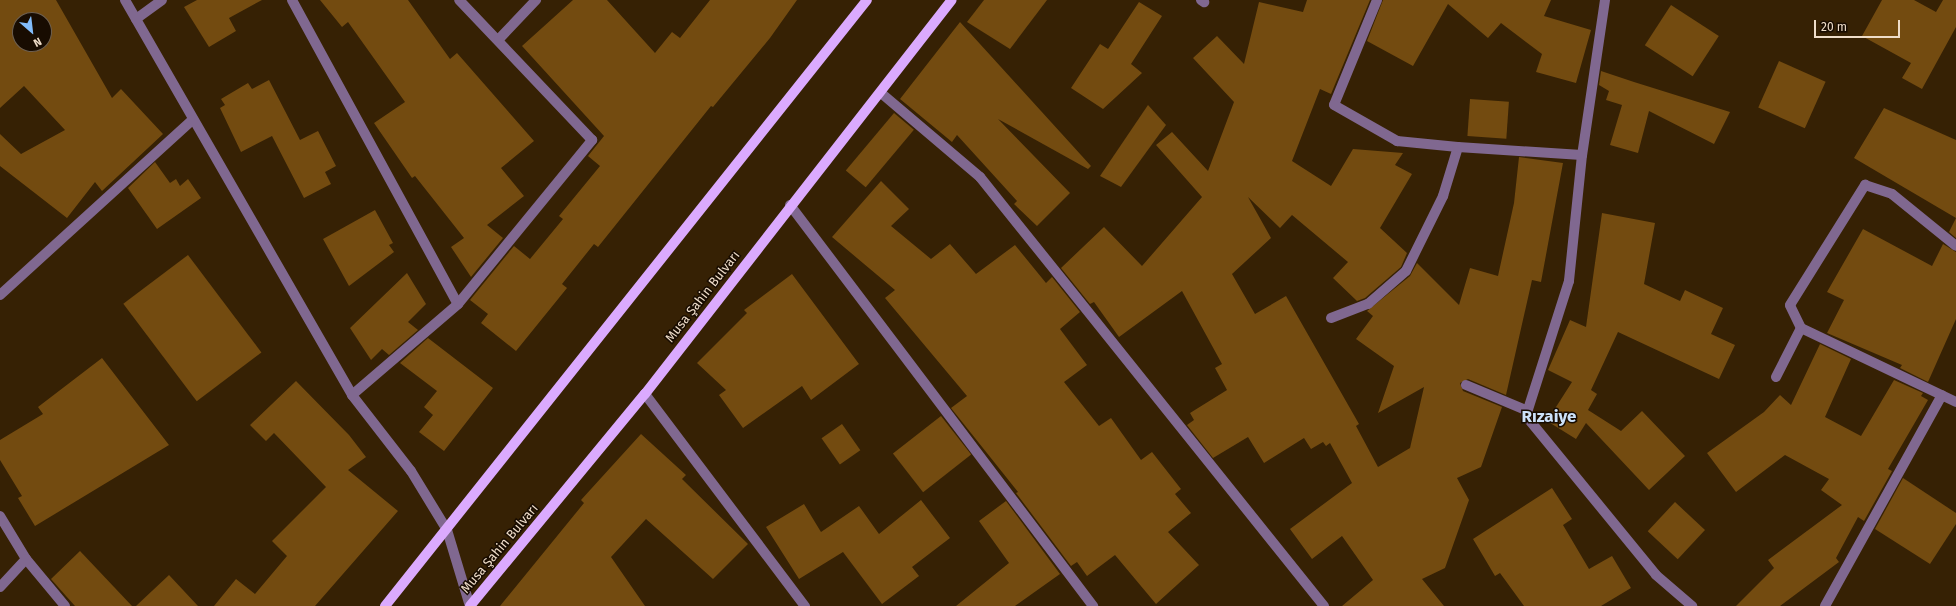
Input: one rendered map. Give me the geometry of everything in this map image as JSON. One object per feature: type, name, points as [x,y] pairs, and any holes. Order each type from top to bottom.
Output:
[{"type":"main road","points":[[385,606],[447,530],[867,0]]},
{"type":"main road","name":"Musa Şahin Bulvarı","points":[[470,606],[645,394],[790,204],[881,93],[952,0]]},
{"type":"street","points":[[125,0],[192,120],[352,395],[412,470],[447,530],[470,606]]},
{"type":"street","points":[[136,19],[162,0]]},
{"type":"street","points":[[292,0],[458,304]]},
{"type":"street","points":[[352,395],[458,304],[592,140],[499,39],[459,0]]},
{"type":"street","points":[[499,39],[536,0]]},
{"type":"street","points":[[1377,0],[1334,105],[1397,141],[1458,147],[1582,155]]},
{"type":"street","points":[[1605,0],[1582,155],[1569,281],[1526,416],[1656,575],[1692,606]]},
{"type":"street","points":[[881,93],[980,177],[1324,606]]},
{"type":"street","points":[[0,295],[192,120]]},
{"type":"street","points":[[1331,318],[1368,304],[1406,270],[1443,196],[1458,147]]},
{"type":"street","points":[[1956,246],[1892,194],[1865,184],[1790,305],[1801,328],[1956,402]]},
{"type":"street","points":[[790,204],[1093,606]]},
{"type":"street","points":[[1776,377],[1801,328]]},
{"type":"street","points":[[1466,385],[1528,411]]},
{"type":"street","points":[[645,394],[805,606]]},
{"type":"street","points":[[1825,606],[1942,394]]},
{"type":"street","points":[[0,516],[26,559],[66,606]]},
{"type":"street","points":[[0,587],[26,559]]},
{"type":"building","points":[[0,0],[56,0],[112,98],[121,89],[163,134],[102,191],[95,182],[67,218],[0,166],[0,134],[21,154],[65,130],[24,86],[0,108]]},
{"type":"building","points":[[197,0],[262,0],[229,18],[236,31],[209,47],[184,7]]},
{"type":"building","points":[[320,0],[408,0],[450,59],[457,53],[534,141],[501,168],[524,196],[487,225],[503,238],[471,277],[451,247],[464,238],[415,176],[412,178],[374,123],[405,102],[348,22],[342,27]]},
{"type":"building","points":[[573,0],[607,0],[655,53],[672,32],[680,38],[710,0],[797,0],[770,38],[713,107],[711,106],[598,247],[594,244],[562,284],[567,288],[516,351],[481,323],[488,314],[470,300],[514,246],[530,259],[563,219],[559,216],[600,166],[588,156],[604,136],[522,46]]},
{"type":"building","points":[[984,0],[1047,0],[1010,49],[967,22]]},
{"type":"building","points":[[1307,0],[1370,0],[1331,94],[1320,89],[1292,161],[1331,186],[1353,149],[1403,153],[1395,165],[1412,174],[1380,228],[1407,253],[1401,267],[1365,298],[1357,301],[1333,278],[1348,262],[1292,215],[1280,228],[1248,197],[1271,238],[1232,274],[1255,314],[1286,296],[1359,424],[1356,426],[1378,467],[1410,448],[1424,387],[1378,413],[1394,366],[1356,339],[1373,316],[1367,311],[1410,276],[1417,263],[1459,305],[1470,268],[1498,276],[1514,203],[1519,157],[1563,163],[1541,282],[1532,280],[1506,395],[1468,379],[1460,383],[1463,391],[1502,407],[1481,467],[1457,478],[1469,500],[1445,568],[1422,579],[1444,606],[1342,606],[1373,580],[1342,536],[1312,559],[1290,529],[1352,483],[1330,443],[1326,446],[1323,442],[1311,449],[1304,438],[1264,463],[1248,437],[1213,458],[1187,425],[1194,420],[1190,413],[1227,390],[1215,368],[1222,364],[1182,291],[1119,337],[1094,302],[1090,304],[1061,268],[1104,227],[1142,266],[1202,197],[1156,145],[1172,132],[1208,171],[1234,102],[1193,58],[1217,36],[1244,64],[1259,2],[1303,12]]},
{"type":"building","points":[[1383,0],[1551,0],[1544,16],[1591,30],[1576,83],[1536,72],[1542,54],[1501,23],[1488,38],[1448,4],[1413,66],[1367,41]]},
{"type":"building","points":[[1882,0],[1914,0],[1936,12],[1943,0],[1956,0],[1956,27],[1922,89],[1902,78],[1911,63],[1862,36]]},
{"type":"building","points":[[1139,2],[1162,16],[1131,64],[1142,73],[1103,109],[1071,88],[1100,44],[1108,49]]},
{"type":"building","points":[[1671,5],[1719,36],[1693,76],[1645,45]]},
{"type":"building","points":[[960,22],[1091,166],[1088,169],[998,119],[1070,193],[1037,226],[1014,204],[1017,201],[957,135],[952,142],[900,99]]},
{"type":"building","points":[[1779,61],[1826,82],[1805,128],[1758,108]]},
{"type":"building","points":[[1601,71],[1730,112],[1714,144],[1649,111],[1638,153],[1610,145],[1622,105],[1606,100],[1609,91],[1599,85]]},
{"type":"building","points":[[269,80],[300,140],[318,131],[336,166],[325,172],[331,184],[304,198],[272,136],[241,152],[220,108],[225,105],[221,99],[248,83],[252,89]]},
{"type":"building","points":[[1470,99],[1509,102],[1506,139],[1467,136]]},
{"type":"building","points":[[1148,105],[1166,125],[1121,187],[1100,176]]},
{"type":"building","points":[[1884,108],[1956,140],[1956,218],[1854,158]]},
{"type":"building","points":[[894,113],[914,130],[866,187],[846,170]]},
{"type":"building","points":[[155,162],[170,183],[176,179],[180,186],[188,179],[201,198],[157,229],[128,188]]},
{"type":"building","points":[[881,181],[909,209],[891,226],[931,259],[950,244],[976,274],[1015,245],[1046,283],[1052,277],[1080,312],[1060,329],[1087,365],[1064,382],[1099,426],[1111,418],[1141,460],[1152,452],[1181,489],[1175,494],[1191,513],[1168,532],[1199,565],[1156,604],[1115,555],[1087,576],[1077,562],[1071,566],[1016,493],[1018,492],[951,408],[967,396],[885,298],[895,290],[832,237]]},
{"type":"building","points":[[375,210],[393,243],[389,245],[394,252],[349,286],[323,239]]},
{"type":"building","points":[[1602,213],[1655,223],[1644,284],[1680,301],[1685,290],[1723,308],[1711,334],[1735,345],[1719,379],[1618,332],[1591,390],[1597,394],[1588,410],[1621,431],[1642,411],[1685,456],[1649,490],[1586,423],[1576,439],[1547,421],[1572,382],[1548,370],[1570,320],[1586,327]]},
{"type":"building","points":[[1956,218],[1956,238],[1949,232]]},
{"type":"building","points":[[1863,229],[1932,266],[1943,244],[1956,252],[1956,319],[1928,382],[1900,368],[1902,365],[1827,333],[1844,300],[1827,292]]},
{"type":"building","points":[[188,255],[261,352],[197,401],[123,304]]},
{"type":"building","points":[[407,273],[426,304],[408,322],[418,330],[389,355],[382,349],[371,360],[350,328]]},
{"type":"building","points":[[792,274],[859,364],[811,400],[802,386],[743,428],[719,395],[726,390],[697,363],[747,313],[744,310]]},
{"type":"building","points":[[428,338],[493,388],[444,451],[419,432],[433,415],[424,407],[437,391],[400,363]]},
{"type":"building","points":[[1820,344],[1851,359],[1825,417],[1861,436],[1894,380],[1923,393],[1921,396],[1928,400],[1888,469],[1892,471],[1864,521],[1858,517],[1836,558],[1839,562],[1780,606],[1736,606],[1774,568],[1768,560],[1842,505],[1821,490],[1829,479],[1785,455],[1736,492],[1707,453],[1764,412],[1780,395],[1791,405]]},
{"type":"building","points":[[102,358],[169,445],[35,526],[18,498],[22,496],[0,460],[0,440],[43,414],[38,407]]},
{"type":"building","points":[[296,381],[349,435],[366,457],[348,470],[398,511],[315,606],[214,606],[236,579],[255,594],[287,556],[272,541],[326,487],[274,433],[266,441],[250,425]]},
{"type":"building","points":[[941,416],[971,455],[923,492],[893,454]]},
{"type":"building","points":[[842,424],[860,450],[840,465],[822,438]]},
{"type":"building","points":[[641,434],[686,475],[682,479],[748,544],[713,579],[646,519],[611,557],[645,606],[500,606],[584,503],[581,500]]},
{"type":"building","points":[[1903,478],[1956,513],[1956,524],[1930,564],[1875,529]]},
{"type":"building","points":[[1552,488],[1572,519],[1563,525],[1589,569],[1612,556],[1631,588],[1601,606],[1524,606],[1500,573],[1495,576],[1473,539]]},
{"type":"building","points":[[921,500],[950,538],[912,567],[919,576],[882,604],[843,552],[799,579],[766,527],[804,504],[821,532],[859,506],[879,534]]},
{"type":"building","points":[[1006,501],[1060,574],[1015,606],[956,606],[1009,563],[979,521]]},
{"type":"building","points":[[1675,502],[1705,530],[1678,559],[1648,531]]},
{"type":"building","points":[[80,551],[132,606],[75,606],[51,579]]},
{"type":"building","points":[[169,575],[198,606],[136,606]]},
{"type":"district","name":"Rızaiye","points":[[1549,417]]}]
